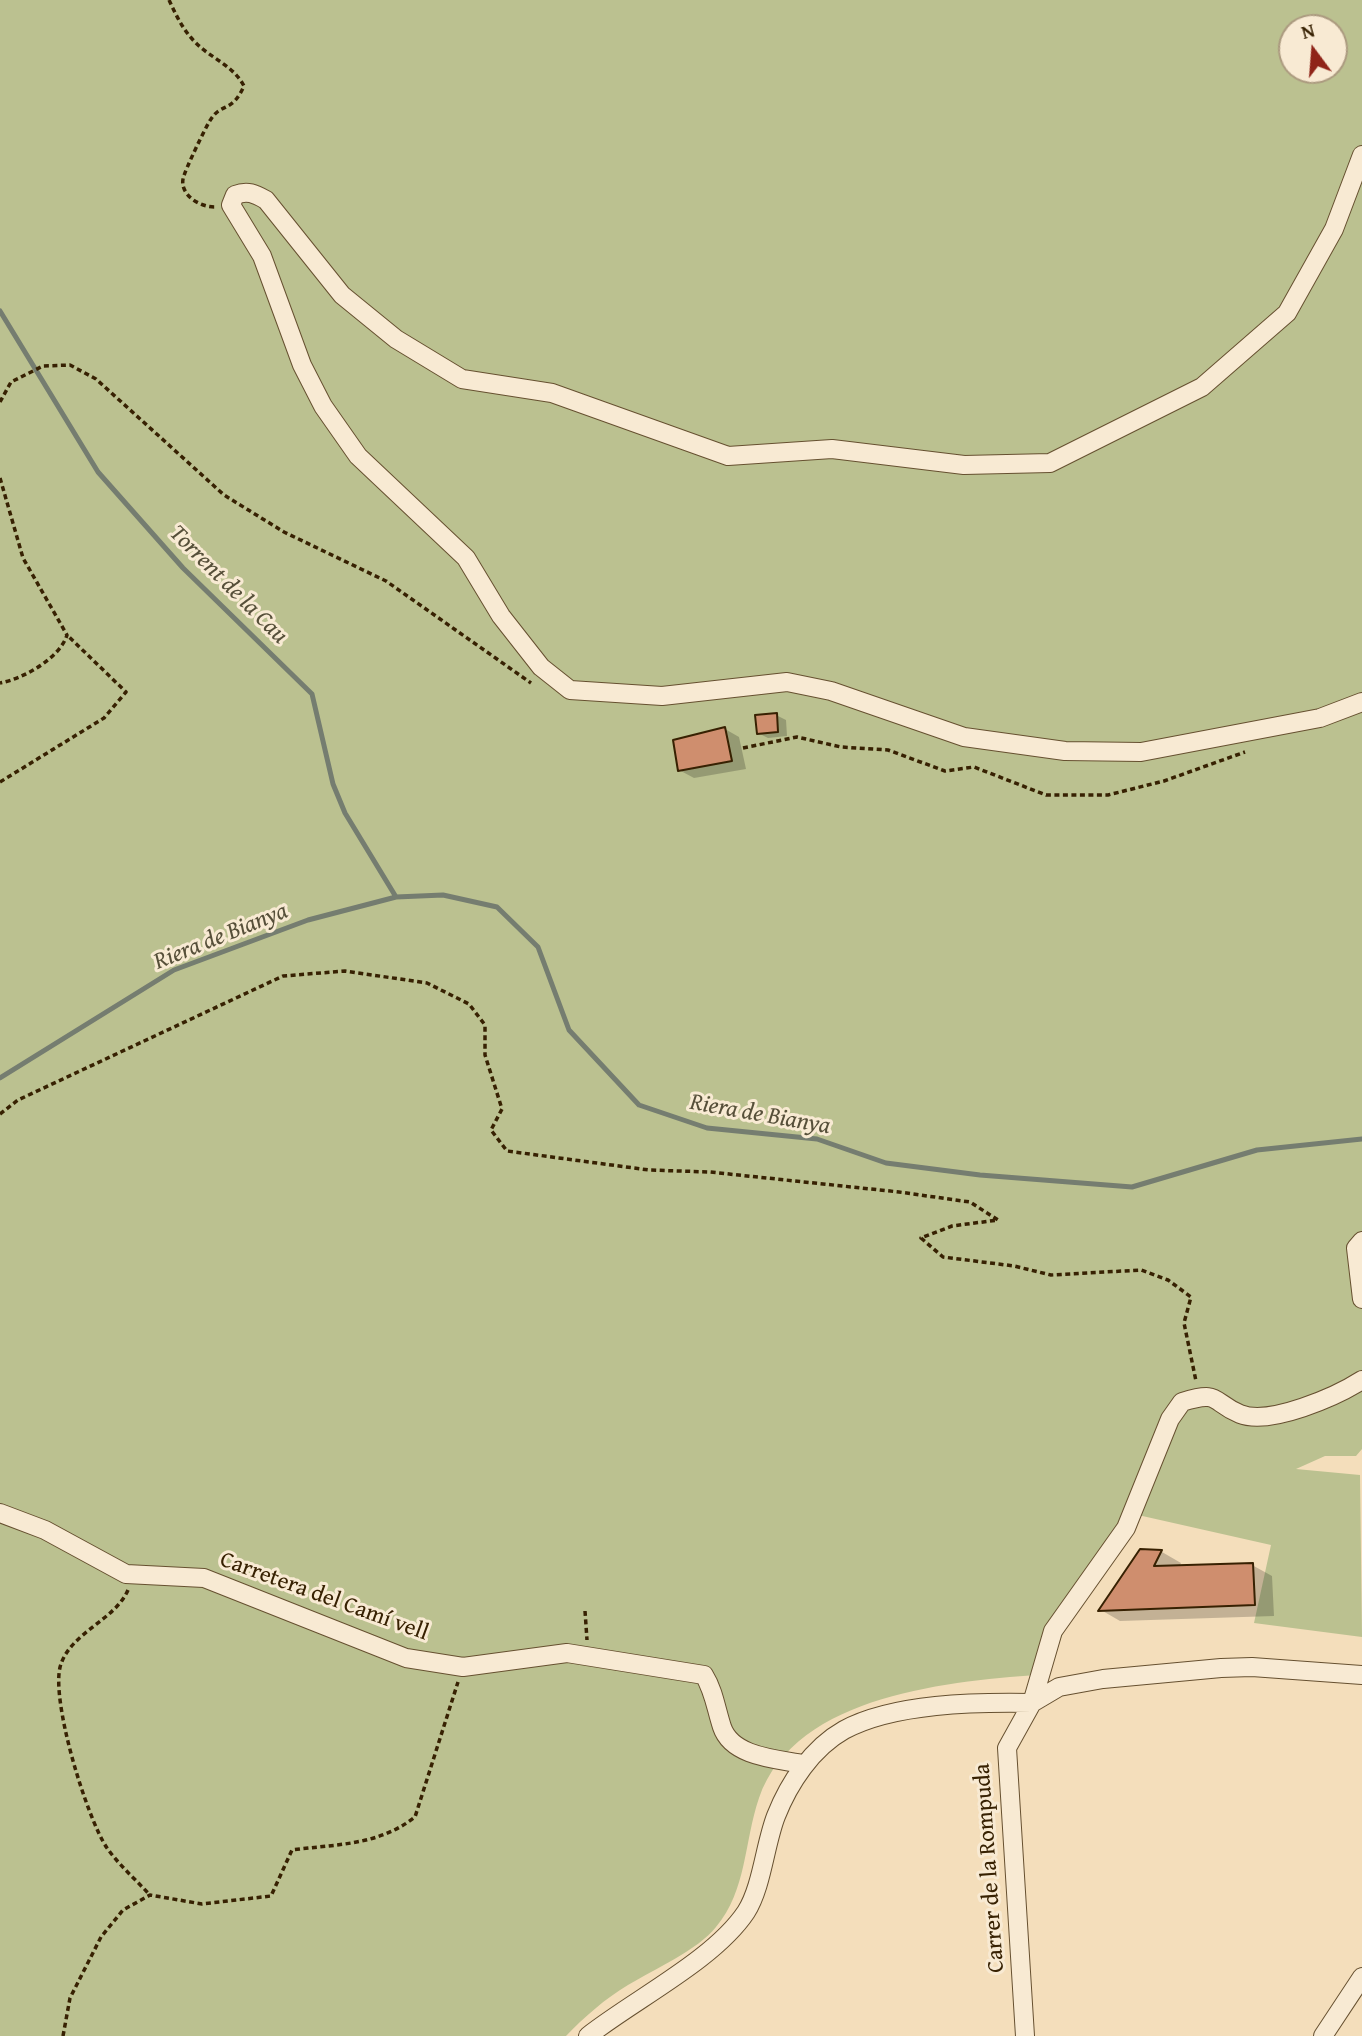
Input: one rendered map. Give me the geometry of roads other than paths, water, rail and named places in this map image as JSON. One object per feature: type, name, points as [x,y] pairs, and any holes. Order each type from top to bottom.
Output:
[{"type":"street","points":[[1362,155],[1334,229],[1287,313],[1202,387],[1050,463],[964,465],[832,449],[728,456],[552,393],[462,379],[396,339],[342,295],[266,200],[253,192],[242,192],[235,195],[231,205],[262,256],[302,365],[323,406],[351,446],[466,558],[500,616],[541,667],[570,690],[662,696],[788,682],[831,691],[964,737],[1065,751],[1141,752],[1320,718],[1362,702]]},
{"type":"street","points":[[1362,1241],[1356,1248],[1362,1299]]},
{"type":"street","name":"Carrer de la Rompuda","points":[[1025,2036],[1007,1748],[1032,1703],[1054,1631],[1126,1528],[1170,1419],[1182,1402],[1199,1396],[1219,1398],[1241,1414],[1269,1418],[1347,1390],[1362,1380]]},
{"type":"street","name":"Carretera del Camí vell","points":[[0,1513],[45,1530],[126,1574],[204,1578],[405,1658],[463,1667],[567,1653],[704,1675],[710,1685],[723,1731],[733,1743],[752,1754],[803,1764]]},
{"type":"street","points":[[588,2036],[728,1936],[748,1909],[777,1815],[803,1764],[844,1730],[907,1709],[1032,1703],[1059,1687],[1103,1679],[1252,1667],[1362,1675]]},
{"type":"street","points":[[1323,2036],[1362,1977]]},
{"type":"waterway","name":"Torrent de la Cau","points":[[0,311],[98,472],[183,568],[312,694],[333,784],[345,813],[396,897]]},
{"type":"waterway","name":"Riera de Bianya","points":[[0,1078],[174,970],[308,920],[396,897],[443,895],[497,907],[538,947],[569,1030],[639,1105],[707,1128],[817,1139],[886,1163],[980,1175],[1132,1187],[1257,1150],[1362,1139]]}]
